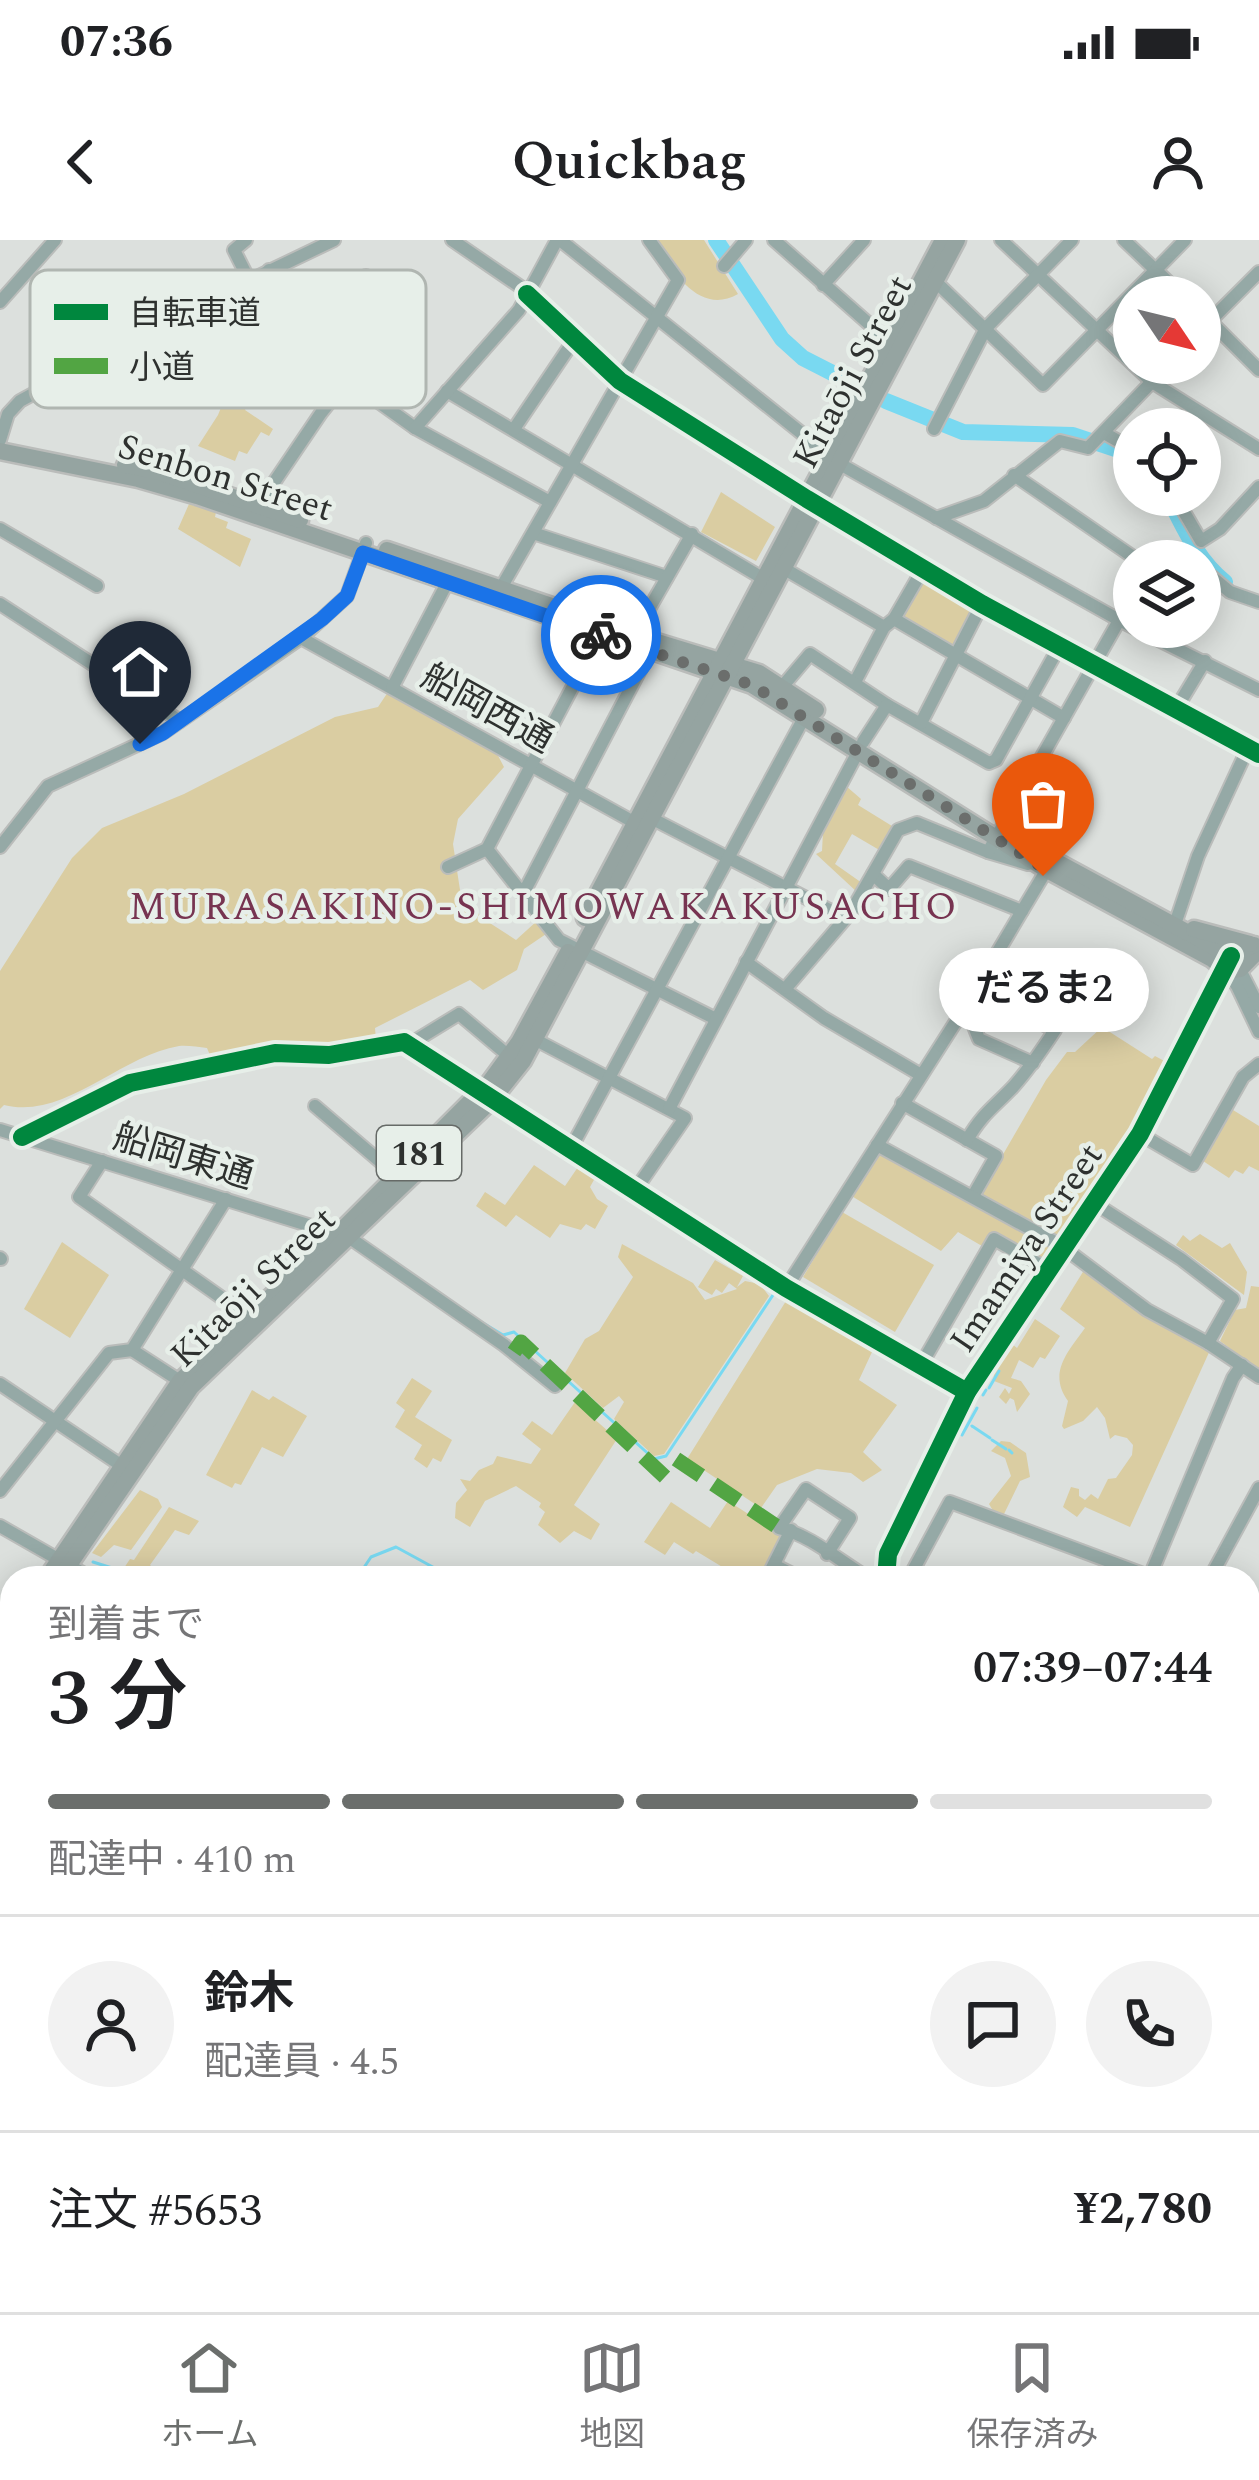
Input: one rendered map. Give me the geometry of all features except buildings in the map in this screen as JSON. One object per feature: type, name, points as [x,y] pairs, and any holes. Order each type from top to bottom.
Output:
[{"type":"main road","name":"Kitaōji Street","points":[[64,1566],[180,1381],[246,1316],[344,1236],[397,1176],[487,1096],[576,948],[782,568],[944,240]]},
{"type":"main road","name":"Kitaōji Street","points":[[894,347],[957,240]]},
{"type":"main road","name":"Senbon Street","points":[[0,441],[159,472],[365,548],[782,687],[995,839],[1232,965]]},
{"type":"main road","name":"Senbon Street","points":[[0,452],[138,479],[255,510]]},
{"type":"main road","name":"Kitaōji Street","points":[[724,668],[764,579],[812,502]]},
{"type":"main road","name":"Senbon Street","points":[[365,548],[448,583],[501,594],[600,635],[724,668],[861,746]]},
{"type":"main road","points":[[1172,932],[1257,947]]},
{"type":"main road","points":[[1232,965],[1257,947]]},
{"type":"main road","name":"Kitaōji Street","points":[[127,1469],[191,1387],[487,1096],[536,1040],[576,948]]},
{"type":"street","points":[[0,302],[56,240]]},
{"type":"street","points":[[244,270],[234,250],[247,240]]},
{"type":"street","points":[[269,270],[334,240]]},
{"type":"street","points":[[452,240],[528,293],[620,381],[982,604],[1253,751],[1198,856],[1172,932]]},
{"type":"street","points":[[415,428],[519,310],[558,240],[834,460],[1113,617]]},
{"type":"street","points":[[501,594],[678,280],[649,240]]},
{"type":"street","points":[[727,262],[746,240]]},
{"type":"street","points":[[774,240],[894,347]]},
{"type":"street","points":[[823,285],[864,240]]},
{"type":"street","points":[[1000,240],[1113,346]]},
{"type":"street","points":[[936,424],[986,328],[1072,240]]},
{"type":"street","points":[[1124,240],[1161,276]]},
{"type":"street","points":[[935,282],[1043,385],[1185,240]]},
{"type":"street","points":[[1221,305],[1259,272]]},
{"type":"street","points":[[1221,337],[1259,370]]},
{"type":"street","points":[[514,429],[574,340]]},
{"type":"street","points":[[1098,439],[1150,384]]},
{"type":"street","points":[[1155,384],[1259,449]]},
{"type":"street","points":[[447,391],[764,579]]},
{"type":"street","points":[[0,441],[8,414],[30,396]]},
{"type":"street","points":[[255,510],[328,408]]},
{"type":"street","points":[[387,408],[550,502]]},
{"type":"street","points":[[935,518],[984,501],[1060,441],[1098,439],[1113,444]]},
{"type":"street","points":[[1014,476],[1113,543]]},
{"type":"street","points":[[1210,540],[1259,487]]},
{"type":"street","points":[[0,529],[97,586]]},
{"type":"street","points":[[533,533],[667,577]]},
{"type":"street","points":[[634,635],[692,534]]},
{"type":"street","points":[[0,847],[48,786],[163,733],[301,638],[347,596],[365,548]]},
{"type":"street","points":[[782,568],[958,657],[1064,718]]},
{"type":"street","points":[[855,682],[923,569]]},
{"type":"street","points":[[1221,581],[1230,592],[1259,602]]},
{"type":"street","points":[[392,688],[448,583]]},
{"type":"street","points":[[0,604],[180,721]]},
{"type":"street","points":[[921,723],[982,604]]},
{"type":"street","points":[[995,839],[1113,630]]},
{"type":"street","points":[[448,867],[487,849],[600,635]]},
{"type":"street","name":"船岡西通","points":[[301,638],[577,790],[729,857],[843,917]]},
{"type":"street","points":[[782,687],[808,654],[989,763],[996,760],[1059,647]]},
{"type":"street","points":[[1178,648],[1259,690]]},
{"type":"street","points":[[523,894],[650,651]]},
{"type":"street","points":[[1176,709],[1205,661]]},
{"type":"street","points":[[668,1109],[887,704]]},
{"type":"street","points":[[570,1150],[805,716]]},
{"type":"street","points":[[786,988],[851,912],[898,830],[912,824],[995,839],[1050,865],[975,992],[786,1288]]},
{"type":"street","points":[[487,849],[559,940],[716,1019]]},
{"type":"street","points":[[873,874],[889,889],[908,866],[1022,911]]},
{"type":"street","points":[[746,962],[824,1018],[920,1076]]},
{"type":"street","points":[[1232,965],[1259,1007]]},
{"type":"street","points":[[1232,965],[1259,1032]]},
{"type":"street","name":"Imamiya Street","points":[[887,1566],[888,1554],[968,1392],[1140,1134],[1232,965]]},
{"type":"street","points":[[968,1140],[986,1108],[1000,1100],[1033,1063],[1055,1030],[975,992]]},
{"type":"street","points":[[962,1012],[970,1016],[980,1039],[1033,1063]]},
{"type":"street","points":[[22,1137],[130,1084],[275,1053],[329,1054],[410,1043],[459,1014],[509,1058]]},
{"type":"street","points":[[536,1040],[686,1118],[634,1192]]},
{"type":"street","points":[[410,1043],[786,1288],[968,1392]]},
{"type":"street","points":[[1140,1134],[1193,1166],[1244,1077],[1259,1064]]},
{"type":"street","points":[[902,1102],[996,1156],[973,1196]]},
{"type":"street","points":[[314,1106],[397,1176]]},
{"type":"street","name":"船岡東通","points":[[0,1130],[344,1236],[505,1345],[555,1387]]},
{"type":"street","points":[[877,1145],[1064,1248],[1147,1310],[1208,1342],[1259,1377]]},
{"type":"street","points":[[101,1161],[79,1197],[246,1316]]},
{"type":"street","points":[[0,1491],[109,1354],[132,1349],[226,1199]]},
{"type":"street","points":[[1094,1203],[1181,1259],[1232,1299],[1208,1342]]},
{"type":"street","points":[[921,1365],[994,1239],[1049,1270]]},
{"type":"street","points":[[132,1349],[180,1381]]},
{"type":"street","points":[[1156,1566],[1232,1378],[1242,1365]]},
{"type":"street","points":[[0,1384],[127,1469]]},
{"type":"street","points":[[1217,1566],[1259,1488]]},
{"type":"street","points":[[827,1554],[850,1518],[806,1489],[779,1528],[790,1530],[842,1566]]},
{"type":"street","points":[[915,1566],[950,1502],[1122,1566]]},
{"type":"street","points":[[0,1526],[61,1566]]},
{"type":"street","points":[[774,1566],[790,1530]]},
{"type":"shaded area","points":[[652,240],[704,240],[738,294],[710,299],[698,294],[677,275]]},
{"type":"shaded area","points":[[221,408],[246,408],[273,429],[269,436],[261,432],[247,454],[239,451],[235,461],[198,446]]},
{"type":"shaded area","points":[[721,492],[775,527],[756,561],[701,532]]},
{"type":"shaded area","points":[[189,504],[216,512],[215,517],[228,522],[226,528],[251,539],[240,567],[178,529]]},
{"type":"shaded area","points":[[928,576],[974,603],[975,612],[953,649],[900,619],[920,579]]},
{"type":"shaded area","points":[[388,692],[494,748],[504,767],[458,819],[453,844],[460,890],[482,918],[516,940],[538,920],[549,932],[524,949],[517,970],[483,990],[470,980],[375,1028],[376,1040],[336,1049],[273,1048],[212,1060],[207,1048],[179,1046],[49,1104],[0,1109],[0,971],[72,858],[102,828],[184,794],[335,717],[378,707]]},
{"type":"shaded area","points":[[846,786],[861,799],[858,805],[892,826],[881,851],[852,834],[835,864],[862,883],[857,892],[816,854],[822,851],[823,832]]},
{"type":"shaded area","points":[[1102,1027],[1152,1059],[1155,1056],[1170,1064],[1061,1240],[979,1196],[1046,1080],[1067,1052],[1075,1052]]},
{"type":"shaded area","points":[[1233,1110],[1259,1126],[1259,1171],[1249,1166],[1243,1174],[1235,1170],[1229,1178],[1203,1161]]},
{"type":"shaded area","points":[[878,1150],[1047,1242],[1053,1251],[1045,1264],[991,1233],[982,1246],[958,1232],[941,1251],[850,1195]]},
{"type":"shaded area","points":[[534,1165],[565,1186],[578,1167],[595,1178],[590,1187],[608,1206],[595,1229],[586,1224],[581,1230],[560,1224],[550,1238],[516,1215],[506,1227],[476,1206],[485,1192],[505,1205]]},
{"type":"shaded area","points":[[842,1212],[934,1265],[895,1332],[803,1277]]},
{"type":"shaded area","points":[[1200,1234],[1222,1248],[1230,1243],[1247,1272],[1244,1295],[1176,1245],[1183,1235],[1190,1241]]},
{"type":"shaded area","points":[[62,1242],[109,1275],[70,1338],[24,1309]]},
{"type":"shaded area","points":[[622,1244],[693,1283],[705,1300],[737,1289],[729,1283],[722,1293],[716,1289],[712,1295],[698,1287],[715,1260],[743,1276],[737,1287],[745,1281],[760,1284],[769,1296],[664,1454],[654,1456],[614,1419],[624,1402],[619,1396],[603,1408],[565,1373],[633,1277],[618,1257]]},
{"type":"shaded area","points":[[1086,1267],[1211,1348],[1130,1527],[1085,1507],[1077,1517],[1063,1507],[1071,1487],[1079,1489],[1085,1500],[1091,1494],[1098,1499],[1108,1479],[1116,1478],[1132,1455],[1133,1445],[1127,1438],[1115,1435],[1110,1439],[1097,1407],[1083,1421],[1062,1426],[1068,1401],[1060,1371],[1085,1328],[1060,1309]]},
{"type":"shaded area","points":[[1251,1286],[1259,1287],[1259,1370],[1220,1341],[1235,1310],[1246,1308]]},
{"type":"shaded area","points":[[786,1301],[872,1352],[859,1380],[897,1405],[863,1452],[882,1470],[863,1482],[851,1473],[817,1469],[777,1485],[761,1508],[687,1459]]},
{"type":"shaded area","points":[[1035,1319],[1060,1336],[1033,1368],[1019,1360],[1011,1378],[1021,1381],[1030,1394],[1017,1412],[1014,1400],[1006,1404],[999,1397],[1005,1388],[1009,1394],[1012,1388],[994,1381],[994,1370],[1004,1351],[1012,1344],[1017,1348]]},
{"type":"shaded area","points":[[412,1378],[432,1391],[415,1417],[452,1440],[441,1462],[433,1458],[427,1468],[414,1459],[422,1445],[395,1427],[405,1410],[396,1403]]},
{"type":"shaded area","points":[[252,1390],[307,1416],[283,1457],[262,1447],[241,1485],[235,1483],[232,1488],[206,1475]]},
{"type":"shaded area","points":[[575,1402],[617,1439],[574,1505],[600,1524],[591,1540],[574,1531],[560,1543],[538,1525],[545,1512],[541,1503],[516,1486],[485,1501],[470,1527],[455,1518],[456,1503],[467,1490],[460,1479],[470,1481],[497,1456],[531,1464],[541,1449],[522,1434],[532,1421],[552,1435]]},
{"type":"shaded area","points":[[1001,1441],[1026,1453],[1030,1477],[1020,1481],[1004,1514],[995,1514],[989,1504],[1011,1476],[1005,1458],[991,1451]]},
{"type":"shaded area","points":[[140,1490],[158,1499],[162,1507],[131,1550],[114,1545],[101,1557],[92,1553]]},
{"type":"shaded area","points":[[728,1501],[783,1536],[769,1566],[721,1566],[674,1542],[665,1555],[644,1542],[671,1502],[710,1528]]},
{"type":"shaded area","points":[[169,1507],[199,1521],[189,1535],[175,1530],[151,1566],[125,1566]]},
{"type":"waterway","points":[[716,240],[782,339],[803,358],[852,383]]},
{"type":"waterway","points":[[886,401],[963,432],[1073,435],[1113,448]]},
{"type":"waterway","points":[[1178,516],[1199,553],[1225,582]]},
{"type":"waterway","points":[[478,1320],[503,1335],[514,1332],[654,1459],[666,1456],[773,1295]]},
{"type":"waterway","points":[[989,1388],[999,1371]]},
{"type":"waterway","points":[[983,1395],[986,1390]]},
{"type":"waterway","points":[[962,1435],[977,1408]]},
{"type":"waterway","points":[[972,1426],[990,1438]]},
{"type":"waterway","points":[[992,1440],[1006,1449]]},
{"type":"waterway","points":[[1009,1450],[1012,1453]]},
{"type":"waterway","points":[[365,1566],[371,1557],[396,1547],[431,1566]]},
{"type":"waterway","points":[[93,1562],[106,1566]]},
{"type":"marked path","points":[[514,1352],[521,1342],[665,1477]]},
{"type":"marked path","points":[[676,1459],[779,1528]]},
{"type":"cycle path","points":[[527,294],[620,381],[807,499],[982,604],[1259,754]]},
{"type":"cycle path","points":[[887,1566],[888,1554],[967,1392],[1140,1134],[1231,956]]},
{"type":"cycle path","points":[[22,1137],[130,1083],[275,1053],[329,1055],[404,1042],[786,1288],[967,1392]]},
{"type":"way so far","points":[[601,635],[752,685],[997,836],[1047,870],[1043,876]]},
{"type":"place","name":"だるま2","points":[[1043,876]]},
{"type":"district","name":"MURASAKINO-SHIMOWAKAKUSACHO","points":[[544,905]]},
{"type":"route","points":[[140,744],[301,638],[347,596],[363,553],[601,635]]}]
